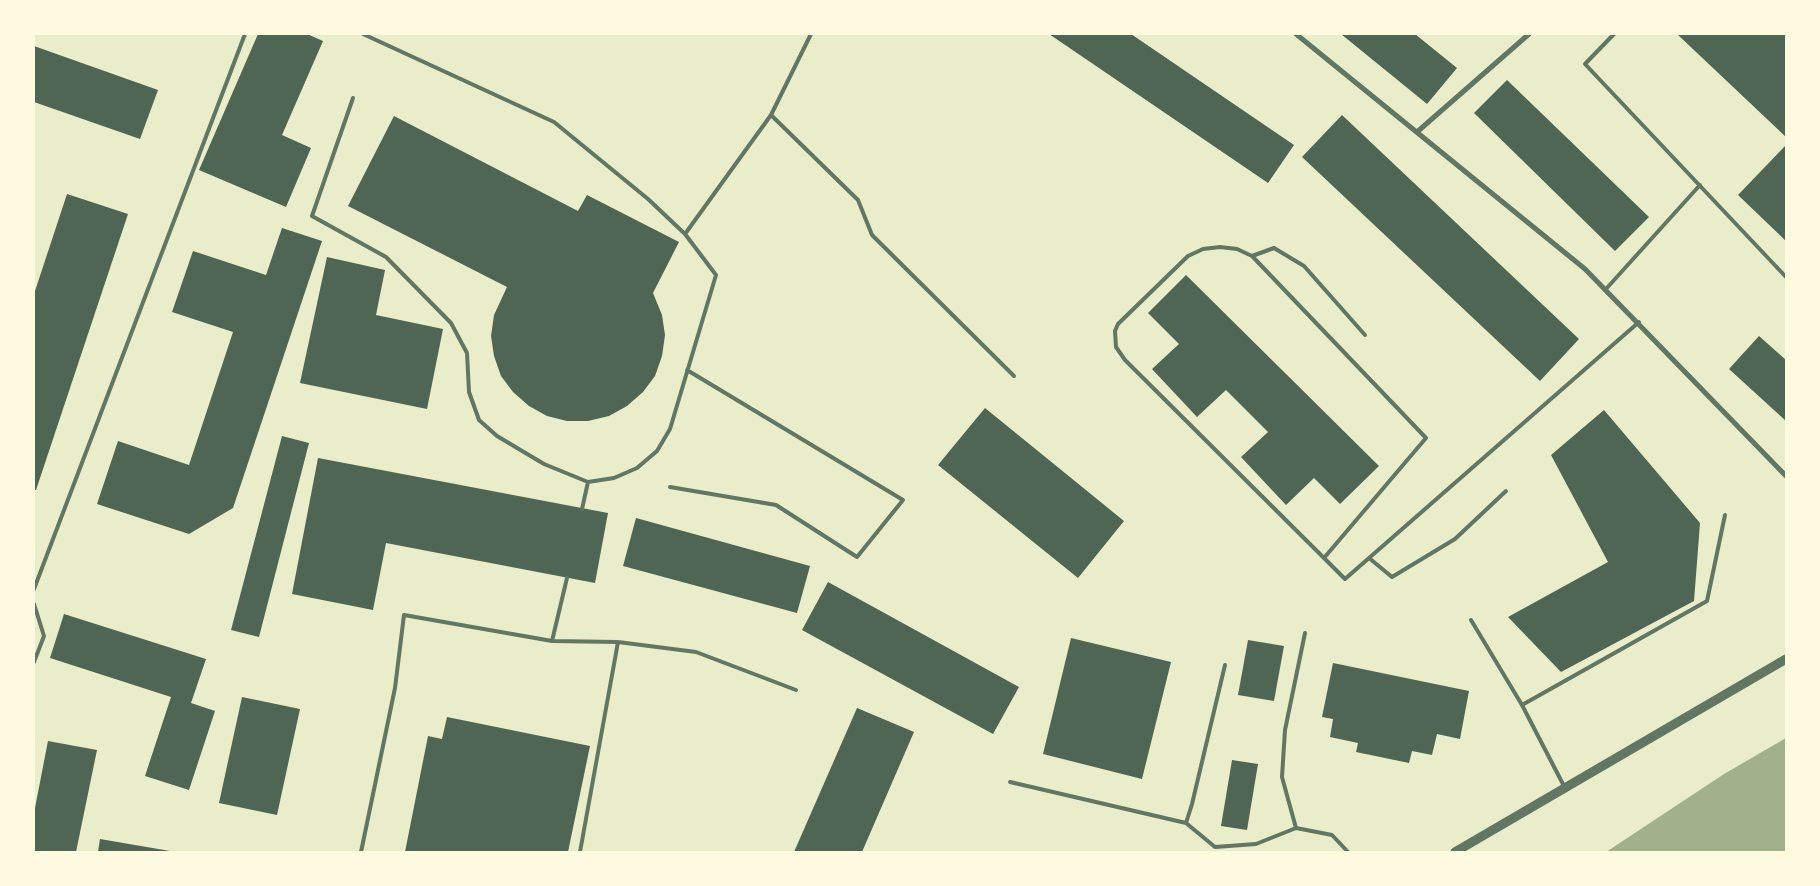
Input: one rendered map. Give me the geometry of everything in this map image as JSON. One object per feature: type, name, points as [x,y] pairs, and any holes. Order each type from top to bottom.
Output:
[{"type":"street","points":[[1296,34],[1585,268],[1786,476]]},
{"type":"street","points":[[1416,132],[1529,34]]},
{"type":"street","points":[[1455,852],[1786,658]]},
{"type":"lane","points":[[34,589],[245,34]]},
{"type":"lane","points":[[353,98],[312,216],[386,257],[451,323],[467,353],[469,392],[479,420],[497,436],[544,464],[588,482],[614,478],[638,468],[657,451],[670,429],[716,275],[685,234],[648,199],[554,122],[364,34]]},
{"type":"lane","points":[[685,234],[771,115],[811,34]]},
{"type":"lane","points":[[1614,34],[1585,64],[1786,277]]},
{"type":"lane","points":[[771,115],[858,200],[872,235],[1014,376]]},
{"type":"lane","points":[[1606,289],[1700,185]]},
{"type":"lane","points":[[1324,558],[1426,438],[1252,256],[1236,249],[1220,246],[1203,249],[1188,256],[1118,324],[1115,331],[1116,347],[1125,360],[1345,579],[1639,322]]},
{"type":"lane","points":[[1252,256],[1274,248],[1304,266],[1364,335]]},
{"type":"lane","points":[[670,487],[776,505],[856,557],[903,500],[687,370]]},
{"type":"lane","points":[[582,509],[588,482]]},
{"type":"lane","points":[[1369,558],[1392,577],[1455,539],[1506,491]]},
{"type":"lane","points":[[1522,705],[1707,601],[1725,515]]},
{"type":"lane","points":[[552,641],[567,578]]},
{"type":"lane","points":[[34,604],[44,636],[34,662]]},
{"type":"lane","points":[[361,852],[395,688],[404,615],[552,641],[618,642],[696,652],[796,690]]},
{"type":"lane","points":[[1471,620],[1522,705],[1565,788]]},
{"type":"lane","points":[[1296,828],[1282,777],[1285,730],[1305,633]]},
{"type":"lane","points":[[580,852],[618,642]]},
{"type":"lane","points":[[1186,823],[1225,665]]},
{"type":"lane","points":[[1010,782],[1186,823],[1215,847],[1256,844],[1296,828],[1332,835],[1348,852]]},
{"type":"shaded area","points":[[1786,738],[1786,852],[1606,852],[1724,774]]},
{"type":"building","points":[[258,34],[307,34],[323,41],[282,135],[311,148],[286,207],[199,170]]},
{"type":"building","points":[[1049,34],[1131,34],[1294,145],[1268,183]]},
{"type":"building","points":[[1341,34],[1415,34],[1457,68],[1427,104]]},
{"type":"building","points":[[1677,34],[1786,34],[1786,137]]},
{"type":"building","points":[[34,46],[158,90],[140,139],[34,102]]},
{"type":"building","points":[[1507,80],[1649,217],[1615,251],[1474,113]]},
{"type":"building","points":[[1342,115],[1579,339],[1540,381],[1302,157]]},
{"type":"building","points":[[394,116],[578,211],[587,195],[679,242],[653,293],[662,315],[665,335],[662,356],[655,376],[643,392],[627,406],[609,416],[588,421],[567,421],[547,416],[529,406],[513,392],[501,376],[494,356],[491,336],[494,315],[507,287],[348,206]]},
{"type":"building","points":[[1786,145],[1786,241],[1738,195]]},
{"type":"building","points":[[67,194],[128,214],[36,490],[34,490],[34,294]]},
{"type":"building","points":[[282,228],[322,241],[233,508],[189,534],[97,504],[118,441],[189,465],[233,332],[172,312],[193,251],[266,275]]},
{"type":"building","points":[[327,257],[385,270],[376,315],[443,329],[427,409],[300,383]]},
{"type":"building","points":[[1186,275],[1379,466],[1340,504],[1314,478],[1286,505],[1241,457],[1268,432],[1226,390],[1197,417],[1152,369],[1179,344],[1148,313]]},
{"type":"building","points":[[1759,336],[1786,360],[1786,421],[1729,369]]},
{"type":"building","points":[[985,408],[1124,521],[1078,578],[938,465]]},
{"type":"building","points":[[1604,410],[1700,523],[1694,601],[1561,672],[1508,617],[1608,562],[1551,455]]},
{"type":"building","points":[[282,436],[309,443],[259,637],[231,630]]},
{"type":"building","points":[[318,458],[608,513],[595,583],[386,543],[373,610],[292,594]]},
{"type":"building","points":[[636,518],[810,566],[797,613],[623,566]]},
{"type":"building","points":[[828,582],[1019,687],[993,734],[802,630]]},
{"type":"building","points":[[64,614],[206,659],[191,703],[215,711],[189,790],[145,776],[171,697],[50,658]]},
{"type":"building","points":[[1071,638],[1171,662],[1142,779],[1043,754]]},
{"type":"building","points":[[1248,640],[1284,646],[1274,701],[1238,695]]},
{"type":"building","points":[[1333,663],[1469,691],[1460,739],[1437,734],[1432,755],[1412,751],[1409,763],[1356,752],[1358,743],[1330,737],[1333,719],[1322,717]]},
{"type":"building","points":[[242,697],[300,709],[277,815],[219,803]]},
{"type":"building","points":[[857,708],[914,732],[862,852],[794,852]]},
{"type":"building","points":[[447,717],[590,746],[568,852],[405,852],[428,736],[442,739]]},
{"type":"building","points":[[48,741],[97,750],[76,852],[34,852],[34,813]]},
{"type":"building","points":[[1232,760],[1258,764],[1247,830],[1221,826]]},
{"type":"building","points":[[100,839],[170,851],[170,852],[98,852]]}]
